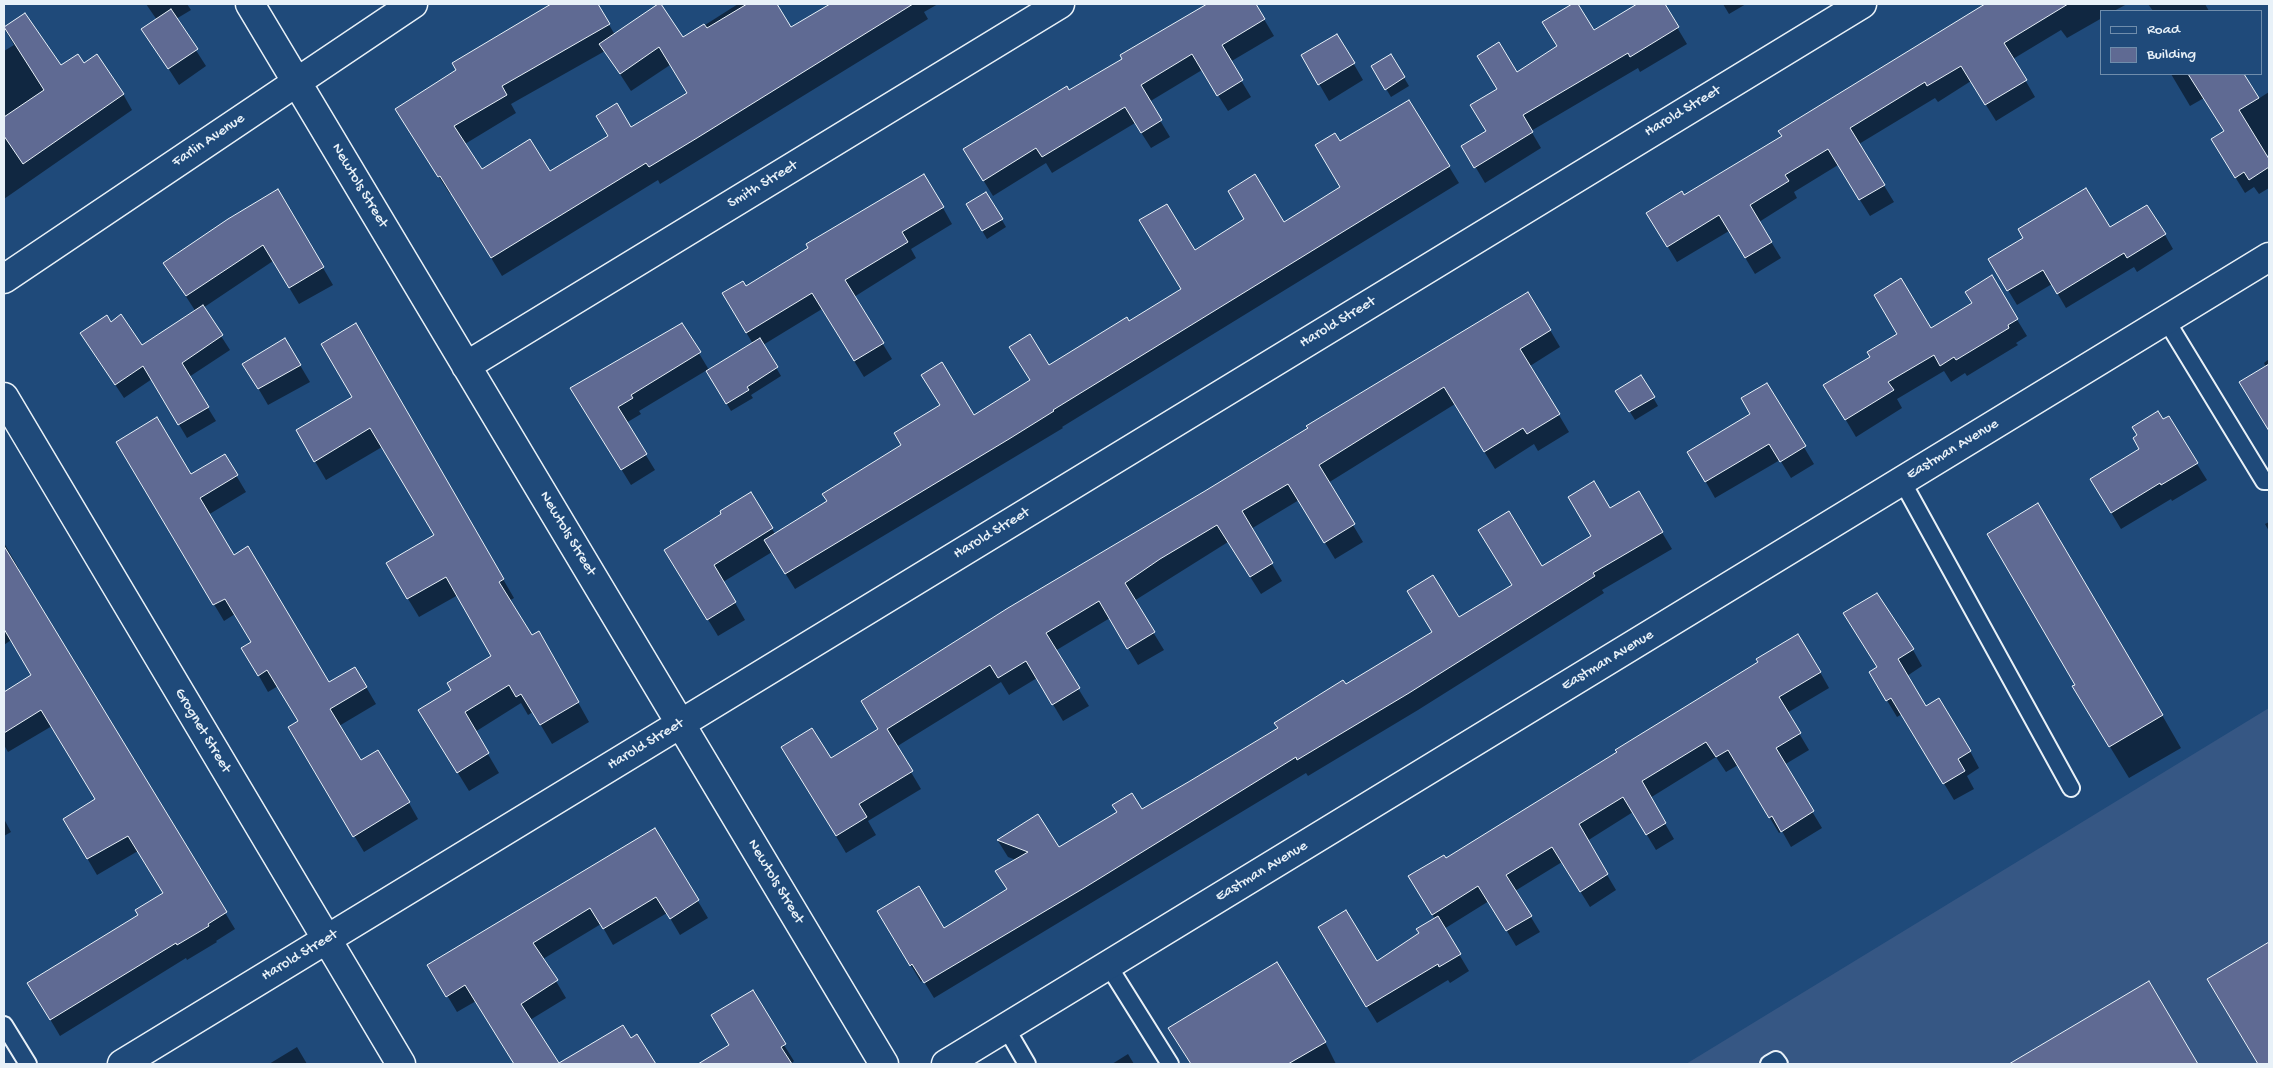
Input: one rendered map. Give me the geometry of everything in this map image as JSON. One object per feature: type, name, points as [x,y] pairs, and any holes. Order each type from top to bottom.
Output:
[{"type":"street","name":"Newtols Street","points":[[250,4],[884,1064]]},
{"type":"street","name":"Farlin Avenue","points":[[4,279],[413,4]]},
{"type":"street","name":"Smith Street","points":[[466,366],[1060,4]]},
{"type":"street","name":"Harold Street","points":[[122,1064],[1862,4]]},
{"type":"street","name":"Eastman Avenue","points":[[946,1064],[2269,257]]},
{"type":"street","name":"Grognet Street","points":[[4,397],[401,1064]]},
{"type":"lane","points":[[2166,320],[2264,481],[2269,481]]},
{"type":"lane","points":[[1902,481],[2071,788]]},
{"type":"lane","points":[[1108,965],[1170,1064]]},
{"type":"lane","points":[[4,1025],[28,1064]]},
{"type":"lane","points":[[1006,1028],[1027,1064]]},
{"type":"lane","points":[[1770,1064],[1776,1060],[1779,1064]]},
{"type":"shaded area","points":[[2269,708],[2269,1064],[1686,1064]]},
{"type":"building","points":[[551,4],[598,4],[610,24],[502,86],[507,95],[454,126],[482,169],[530,139],[550,171],[608,136],[596,116],[617,103],[631,127],[687,93],[659,47],[620,74],[599,44],[658,4],[661,4],[683,37],[704,24],[707,28],[747,4],[777,4],[791,27],[830,4],[913,4],[649,167],[646,163],[491,258],[440,176],[438,177],[395,109],[456,70],[452,63]]},
{"type":"building","points":[[1207,4],[1256,4],[1265,19],[1222,45],[1243,80],[1217,96],[1192,54],[1141,85],[1162,120],[1141,133],[1125,107],[1042,157],[1036,148],[983,181],[963,149],[1067,86],[1069,90],[1122,59],[1120,55]]},
{"type":"building","points":[[1572,4],[1578,4],[1594,30],[1637,4],[1665,4],[1679,27],[1630,57],[1628,53],[1523,115],[1533,132],[1474,168],[1461,146],[1486,131],[1470,105],[1497,89],[1477,56],[1499,42],[1517,72],[1557,46],[1542,22]]},
{"type":"building","points":[[1985,4],[2068,4],[2004,43],[2027,80],[1985,105],[1961,66],[1927,86],[1925,82],[1850,128],[1885,185],[1859,200],[1828,149],[1785,175],[1789,181],[1750,205],[1772,242],[1745,258],[1719,215],[1667,247],[1646,213],[1682,191],[1684,195],[1782,136],[1778,131]]},
{"type":"building","points":[[171,9],[198,49],[168,69],[141,29]]},
{"type":"building","points":[[25,13],[61,65],[78,54],[84,63],[97,54],[124,94],[23,164],[4,136],[4,117],[44,90],[4,27]]},
{"type":"building","points":[[1337,34],[1355,63],[1318,85],[1301,55]]},
{"type":"building","points":[[1391,54],[1405,77],[1385,90],[1371,66]]},
{"type":"building","points":[[2189,75],[2245,75],[2259,98],[2239,110],[2269,159],[2269,167],[2249,180],[2244,172],[2235,178],[2211,139],[2224,131]]},
{"type":"building","points":[[1409,100],[1450,166],[1009,439],[785,574],[764,540],[827,501],[822,494],[901,445],[894,433],[940,405],[921,375],[942,362],[974,415],[1030,380],[1009,347],[1030,334],[1049,365],[1127,317],[1129,321],[1181,289],[1139,220],[1167,204],[1195,250],[1244,219],[1228,191],[1255,174],[1284,222],[1340,187],[1315,145],[1335,133],[1340,141]]},
{"type":"building","points":[[924,174],[944,207],[902,232],[908,242],[845,280],[884,343],[854,361],[812,293],[746,333],[722,293],[743,281],[746,286],[808,248],[806,244]]},
{"type":"building","points":[[2086,188],[2110,227],[2147,205],[2166,234],[2127,258],[2124,253],[2057,294],[2043,270],[2007,291],[1988,259],[2023,238],[2018,229]]},
{"type":"building","points":[[278,189],[324,267],[289,288],[263,245],[186,296],[163,263],[228,219]]},
{"type":"building","points":[[986,192],[1003,219],[982,231],[966,204]]},
{"type":"building","points":[[1992,275],[2018,319],[2008,325],[2009,328],[1956,360],[1954,357],[1940,366],[1934,355],[1888,382],[1894,390],[1845,420],[1823,385],[1870,357],[1867,352],[1897,334],[1874,295],[1901,278],[1931,328],[1972,303],[1965,292]]},
{"type":"building","points":[[1528,292],[1551,330],[1520,349],[1560,414],[1527,434],[1523,428],[1484,452],[1444,387],[1319,465],[1355,524],[1324,543],[1288,484],[1242,511],[1273,563],[1250,577],[1217,525],[1160,559],[1125,583],[1155,632],[1127,649],[1099,601],[1046,633],[1080,688],[1052,705],[1026,661],[998,678],[990,665],[887,729],[913,771],[859,804],[867,817],[836,836],[781,747],[812,728],[831,758],[878,729],[861,701],[1008,608],[1205,491],[1308,428],[1306,426]]},
{"type":"building","points":[[203,305],[223,335],[182,363],[209,407],[178,425],[143,366],[115,385],[80,333],[107,315],[111,322],[121,314],[142,345]]},
{"type":"building","points":[[356,323],[504,579],[499,582],[532,635],[539,631],[579,702],[540,725],[521,694],[516,697],[509,685],[465,712],[489,753],[457,773],[418,710],[451,690],[447,683],[491,656],[446,577],[407,599],[386,563],[434,535],[370,428],[314,462],[296,430],[352,397],[321,344]]},
{"type":"building","points":[[682,323],[701,352],[631,395],[633,398],[618,407],[647,454],[621,470],[570,388]]},
{"type":"building","points":[[285,338],[301,365],[258,389],[242,364]]},
{"type":"building","points":[[760,338],[778,367],[747,387],[749,390],[726,404],[706,371]]},
{"type":"building","points":[[2269,364],[2269,431],[2239,382]]},
{"type":"building","points":[[1641,375],[1655,397],[1629,412],[1615,391]]},
{"type":"building","points":[[1767,383],[1806,446],[1780,462],[1769,444],[1705,482],[1687,452],[1750,414],[1741,398]]},
{"type":"building","points":[[2158,411],[2163,419],[2169,416],[2198,463],[2161,485],[2160,483],[2111,513],[2090,479],[2139,449],[2133,438],[2137,435],[2132,427]]},
{"type":"building","points":[[157,417],[191,474],[225,454],[238,475],[200,498],[234,555],[248,546],[329,682],[355,667],[367,687],[330,709],[361,760],[378,750],[410,802],[353,837],[288,727],[298,721],[267,670],[258,676],[241,648],[251,642],[225,599],[213,605],[116,442]]},
{"type":"building","points":[[1594,481],[1610,508],[1639,491],[1663,532],[1593,573],[1595,576],[1409,693],[1297,760],[1296,757],[1084,888],[924,983],[912,964],[910,966],[877,911],[919,886],[944,928],[1007,889],[995,871],[1028,852],[997,840],[1038,814],[1059,847],[1117,812],[1112,805],[1132,793],[1142,809],[1190,781],[1278,728],[1274,723],[1343,680],[1346,684],[1432,632],[1407,591],[1433,575],[1459,617],[1512,585],[1478,530],[1509,511],[1542,566],[1591,536],[1568,497]]},
{"type":"building","points":[[751,492],[773,528],[714,565],[736,602],[707,620],[664,550],[721,514],[720,511]]},
{"type":"building","points":[[2038,503],[2163,715],[2109,747],[2072,686],[2075,685],[1987,534]]},
{"type":"building","points":[[4,546],[227,912],[208,924],[209,926],[177,945],[176,943],[50,1020],[27,983],[138,915],[135,910],[163,893],[128,836],[87,859],[63,819],[95,799],[41,710],[4,733],[4,692],[31,675],[4,629]]},
{"type":"building","points":[[1877,593],[1914,649],[1898,659],[1926,706],[1939,698],[1971,751],[1958,759],[1965,771],[1943,784],[1891,698],[1886,701],[1869,672],[1877,667],[1843,613]]},
{"type":"building","points":[[1798,634],[1821,672],[1779,697],[1801,733],[1776,748],[1814,811],[1781,832],[1772,816],[1769,818],[1728,750],[1716,757],[1706,742],[1642,781],[1666,823],[1646,835],[1623,797],[1579,824],[1608,874],[1580,892],[1552,847],[1506,875],[1532,916],[1506,931],[1478,886],[1432,915],[1408,876],[1444,855],[1446,858],[1617,752],[1615,750],[1758,662],[1756,659]]},
{"type":"building","points":[[655,828],[699,900],[670,919],[656,897],[603,929],[590,908],[533,943],[558,980],[521,1004],[559,1063],[623,1025],[631,1038],[637,1034],[656,1064],[514,1064],[465,985],[446,997],[427,965]]},
{"type":"building","points":[[1346,910],[1377,961],[1419,933],[1416,929],[1438,916],[1461,954],[1439,967],[1438,964],[1366,1007],[1318,927]]},
{"type":"building","points":[[2269,942],[2269,1064],[2258,1064],[2207,979]]},
{"type":"building","points":[[1277,962],[1326,1042],[1288,1064],[1191,1064],[1168,1028]]},
{"type":"building","points":[[2149,981],[2198,1064],[2009,1064]]},
{"type":"building","points":[[753,990],[786,1044],[781,1047],[792,1064],[698,1064],[729,1045],[711,1015]]}]
